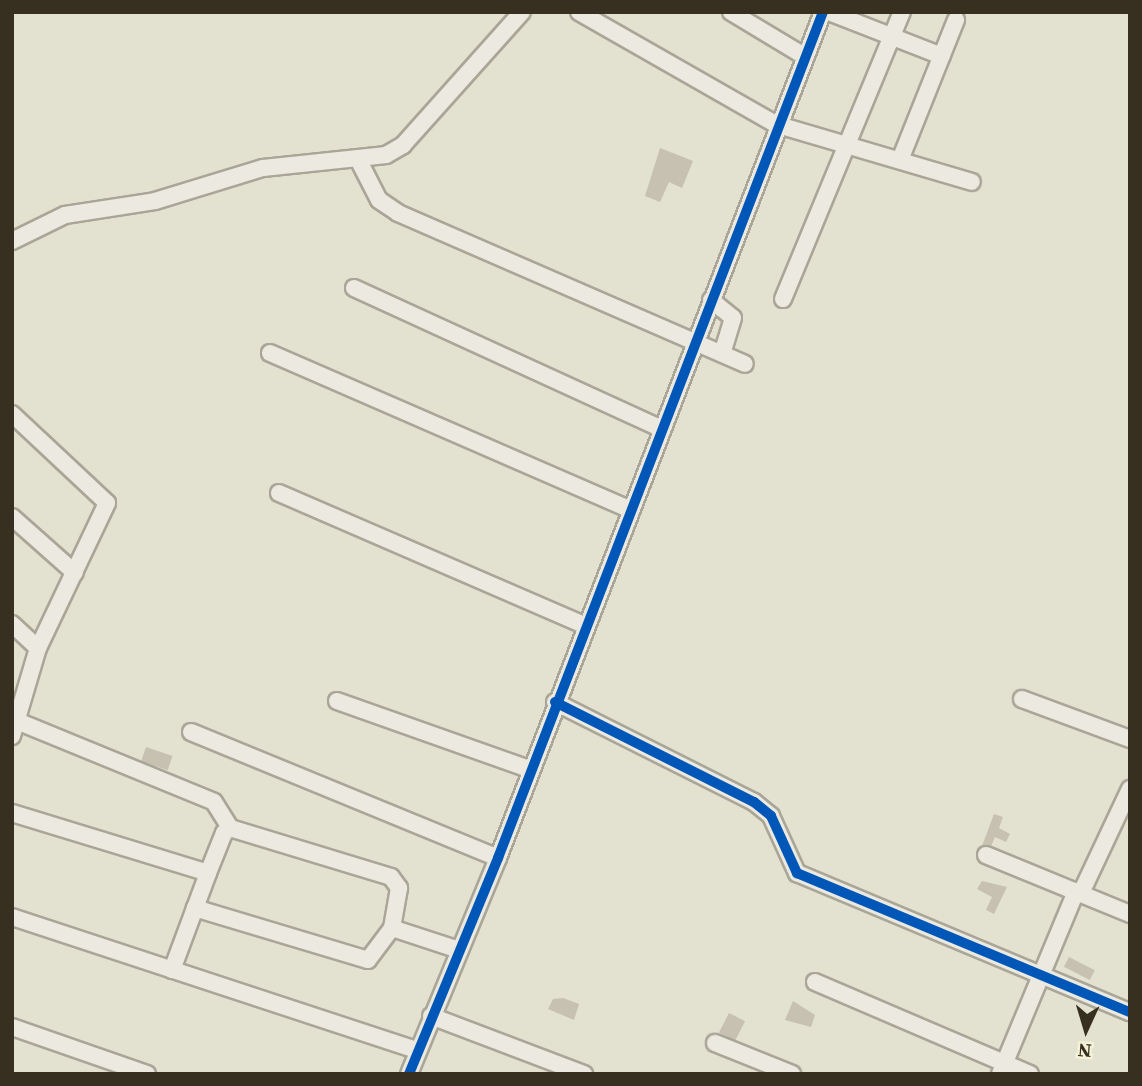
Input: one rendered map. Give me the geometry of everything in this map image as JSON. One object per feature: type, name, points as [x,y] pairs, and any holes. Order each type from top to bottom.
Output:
[{"type":"street","points":[[12,241],[65,215],[155,201],[262,168],[359,161],[403,145],[522,12]]},
{"type":"street","points":[[579,12],[775,124],[972,182]]},
{"type":"street","points":[[731,12],[806,57]]},
{"type":"street","points":[[409,1074],[498,858],[529,769],[711,300],[775,124],[806,57],[823,12]]},
{"type":"street","points":[[829,12],[942,56]]},
{"type":"street","points":[[783,299],[902,12]]},
{"type":"street","points":[[900,160],[956,20]]},
{"type":"street","points":[[359,161],[379,200],[398,213],[745,364]]},
{"type":"street","points":[[354,288],[660,428]]},
{"type":"street","points":[[711,300],[733,318],[722,353]]},
{"type":"street","points":[[270,354],[628,509]]},
{"type":"street","points":[[12,414],[107,503],[38,648],[14,725],[214,802],[230,828],[391,877],[399,888],[391,928],[374,957],[359,960],[195,908]]},
{"type":"street","points":[[279,493],[584,625]]},
{"type":"street","points":[[12,517],[75,573]]},
{"type":"street","points":[[12,624],[38,648]]},
{"type":"street","points":[[1022,699],[1130,739]]},
{"type":"street","points":[[337,701],[529,769]]},
{"type":"street","points":[[555,702],[754,802],[771,817],[797,873],[1130,1012]]},
{"type":"street","points":[[191,732],[498,858]]},
{"type":"street","points":[[1003,1068],[1078,892],[1130,789]]},
{"type":"street","points":[[12,813],[208,873]]},
{"type":"street","points":[[172,970],[208,873],[230,828]]},
{"type":"street","points":[[986,855],[1130,914]]},
{"type":"street","points":[[12,917],[417,1050]]},
{"type":"street","points":[[391,928],[459,950]]},
{"type":"street","points":[[815,982],[1003,1068],[1030,1074]]},
{"type":"street","points":[[431,1016],[584,1074]]},
{"type":"street","points":[[12,1027],[147,1074]]},
{"type":"street","points":[[715,1043],[792,1074]]},
{"type":"building","points":[[660,148],[693,161],[682,188],[669,182],[660,202],[645,196]]},
{"type":"building","points":[[146,747],[172,756],[168,770],[141,761]]},
{"type":"building","points":[[994,814],[1003,817],[999,828],[1010,834],[1006,842],[995,837],[991,846],[982,846]]},
{"type":"building","points":[[982,881],[1007,887],[994,914],[986,910],[992,897],[977,889]]},
{"type":"building","points":[[1069,957],[1095,970],[1090,980],[1064,967]]},
{"type":"building","points":[[563,998],[579,1004],[574,1020],[548,1009],[553,999]]},
{"type":"building","points":[[793,1001],[815,1015],[811,1027],[785,1020]]},
{"type":"building","points":[[729,1013],[745,1021],[735,1041],[719,1033]]},
{"type":"cycle path","points":[[409,1074],[498,858],[823,12]]},
{"type":"cycle path","points":[[555,702],[754,802],[771,816],[797,873],[1130,1012]]}]
